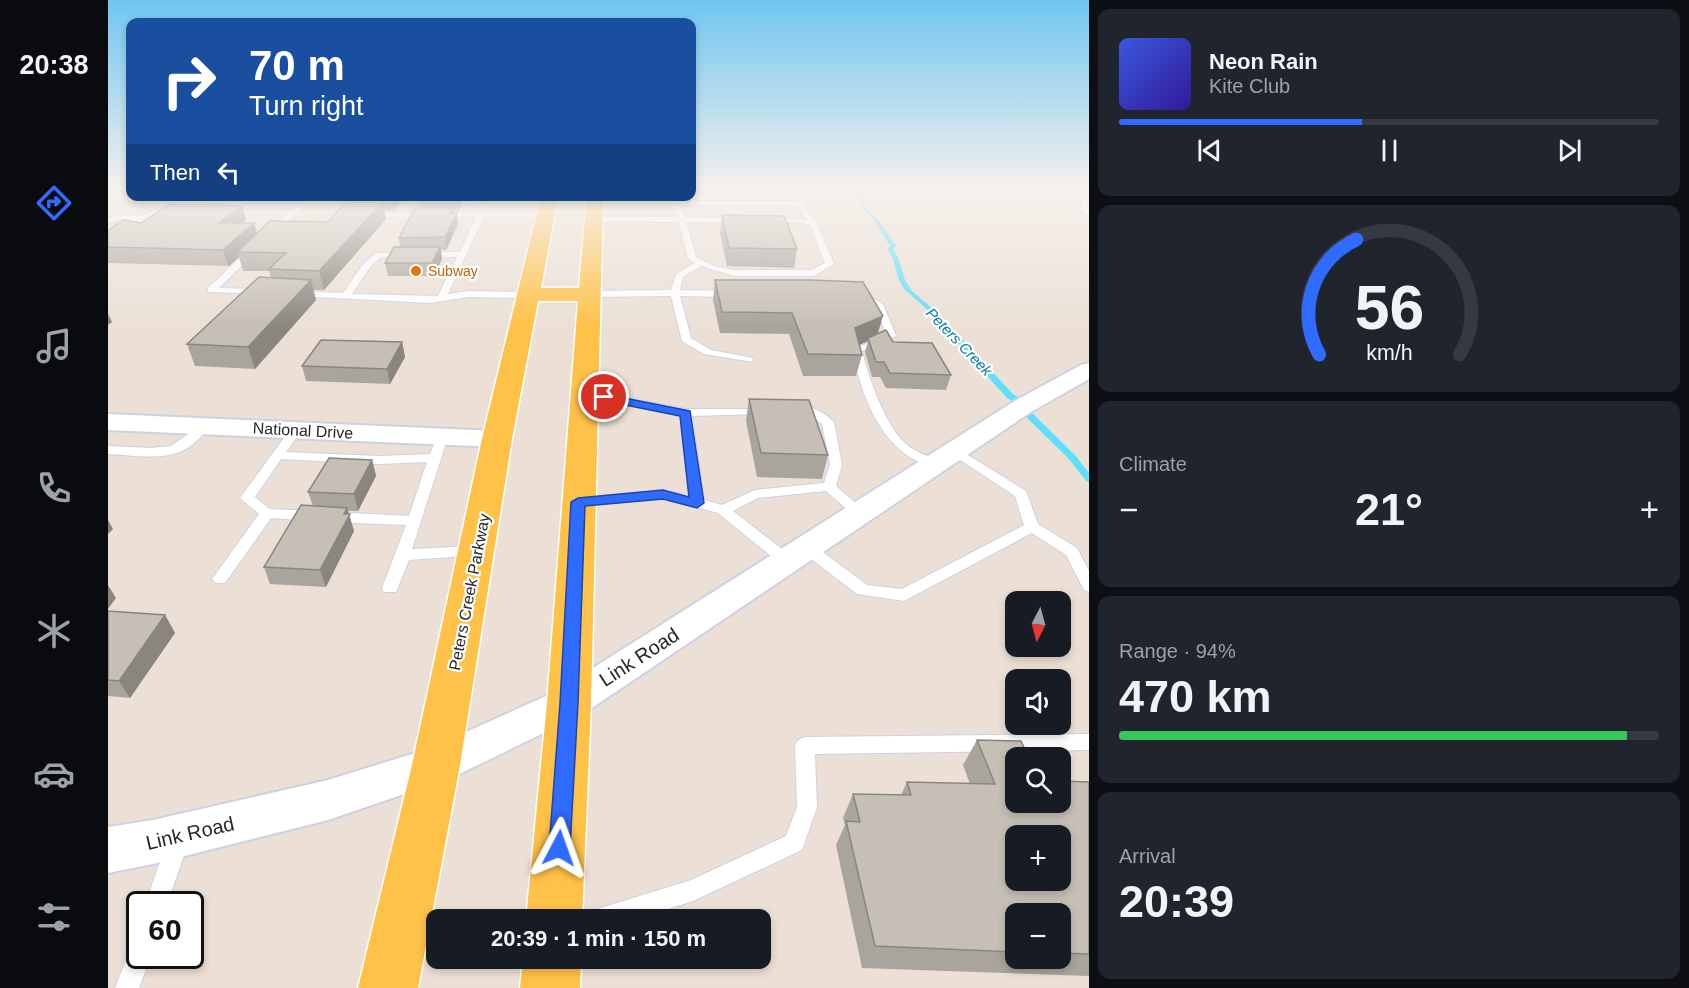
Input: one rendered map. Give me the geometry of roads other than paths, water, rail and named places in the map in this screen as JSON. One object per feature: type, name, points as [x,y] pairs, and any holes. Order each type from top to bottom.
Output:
[{"type":"main road","name":"Peters Creek Parkway","points":[[388,988],[436,765],[497,439],[542,235]]},
{"type":"main road","points":[[555,909],[569,703],[592,235]]},
{"type":"main road","points":[[529,295],[589,294]]},
{"type":"main road","points":[[550,988],[551,969]]},
{"type":"street","name":"Link Road","points":[[108,850],[180,836],[328,800],[436,765],[569,703],[1022,407],[1085,375]]},
{"type":"street","name":"National Drive","points":[[108,422],[296,430],[439,447],[497,439]]},
{"type":"lane","points":[[267,292],[211,290],[270,235]]},
{"type":"lane","points":[[442,298],[472,235]]},
{"type":"lane","points":[[686,235],[692,258],[734,273],[814,273],[831,264],[818,235]]},
{"type":"lane","points":[[346,296],[367,265],[379,255],[463,254]]},
{"type":"lane","points":[[701,263],[679,276],[675,293],[686,339],[708,352],[749,360]]},
{"type":"lane","points":[[289,293],[442,298],[469,294],[529,295]]},
{"type":"lane","points":[[589,294],[745,294]]},
{"type":"lane","points":[[850,295],[862,295],[880,306],[891,336],[857,350],[859,364],[890,435],[902,447],[945,458],[1021,494],[1032,527],[1072,552],[1089,586]]},
{"type":"lane","points":[[584,393],[686,413],[808,410],[828,422],[836,465],[829,487]]},
{"type":"lane","points":[[686,413],[697,503]]},
{"type":"lane","points":[[108,450],[137,452],[175,449],[186,443],[205,426]]},
{"type":"lane","points":[[296,430],[247,498],[267,513],[414,521]]},
{"type":"lane","points":[[277,455],[379,460],[439,447]]},
{"type":"lane","points":[[390,588],[439,447]]},
{"type":"lane","points":[[723,510],[755,494],[829,487],[860,513]]},
{"type":"lane","points":[[578,502],[663,495],[723,510],[862,590],[904,595],[1032,527]]},
{"type":"lane","points":[[220,579],[267,513]]},
{"type":"lane","points":[[403,555],[476,551]]},
{"type":"lane","points":[[632,909],[693,890],[794,843],[807,807],[806,746],[1089,742]]},
{"type":"lane","points":[[161,891],[180,836]]},
{"type":"lane","points":[[127,988],[134,969]]},
{"type":"waterway","name":"Peters Creek","points":[[885,235],[893,246],[890,249],[907,288],[932,311],[1010,396],[1017,400],[1023,409],[1072,457],[1089,479]]},
{"type":"place","name":"Subway","points":[[416,271]]}]
